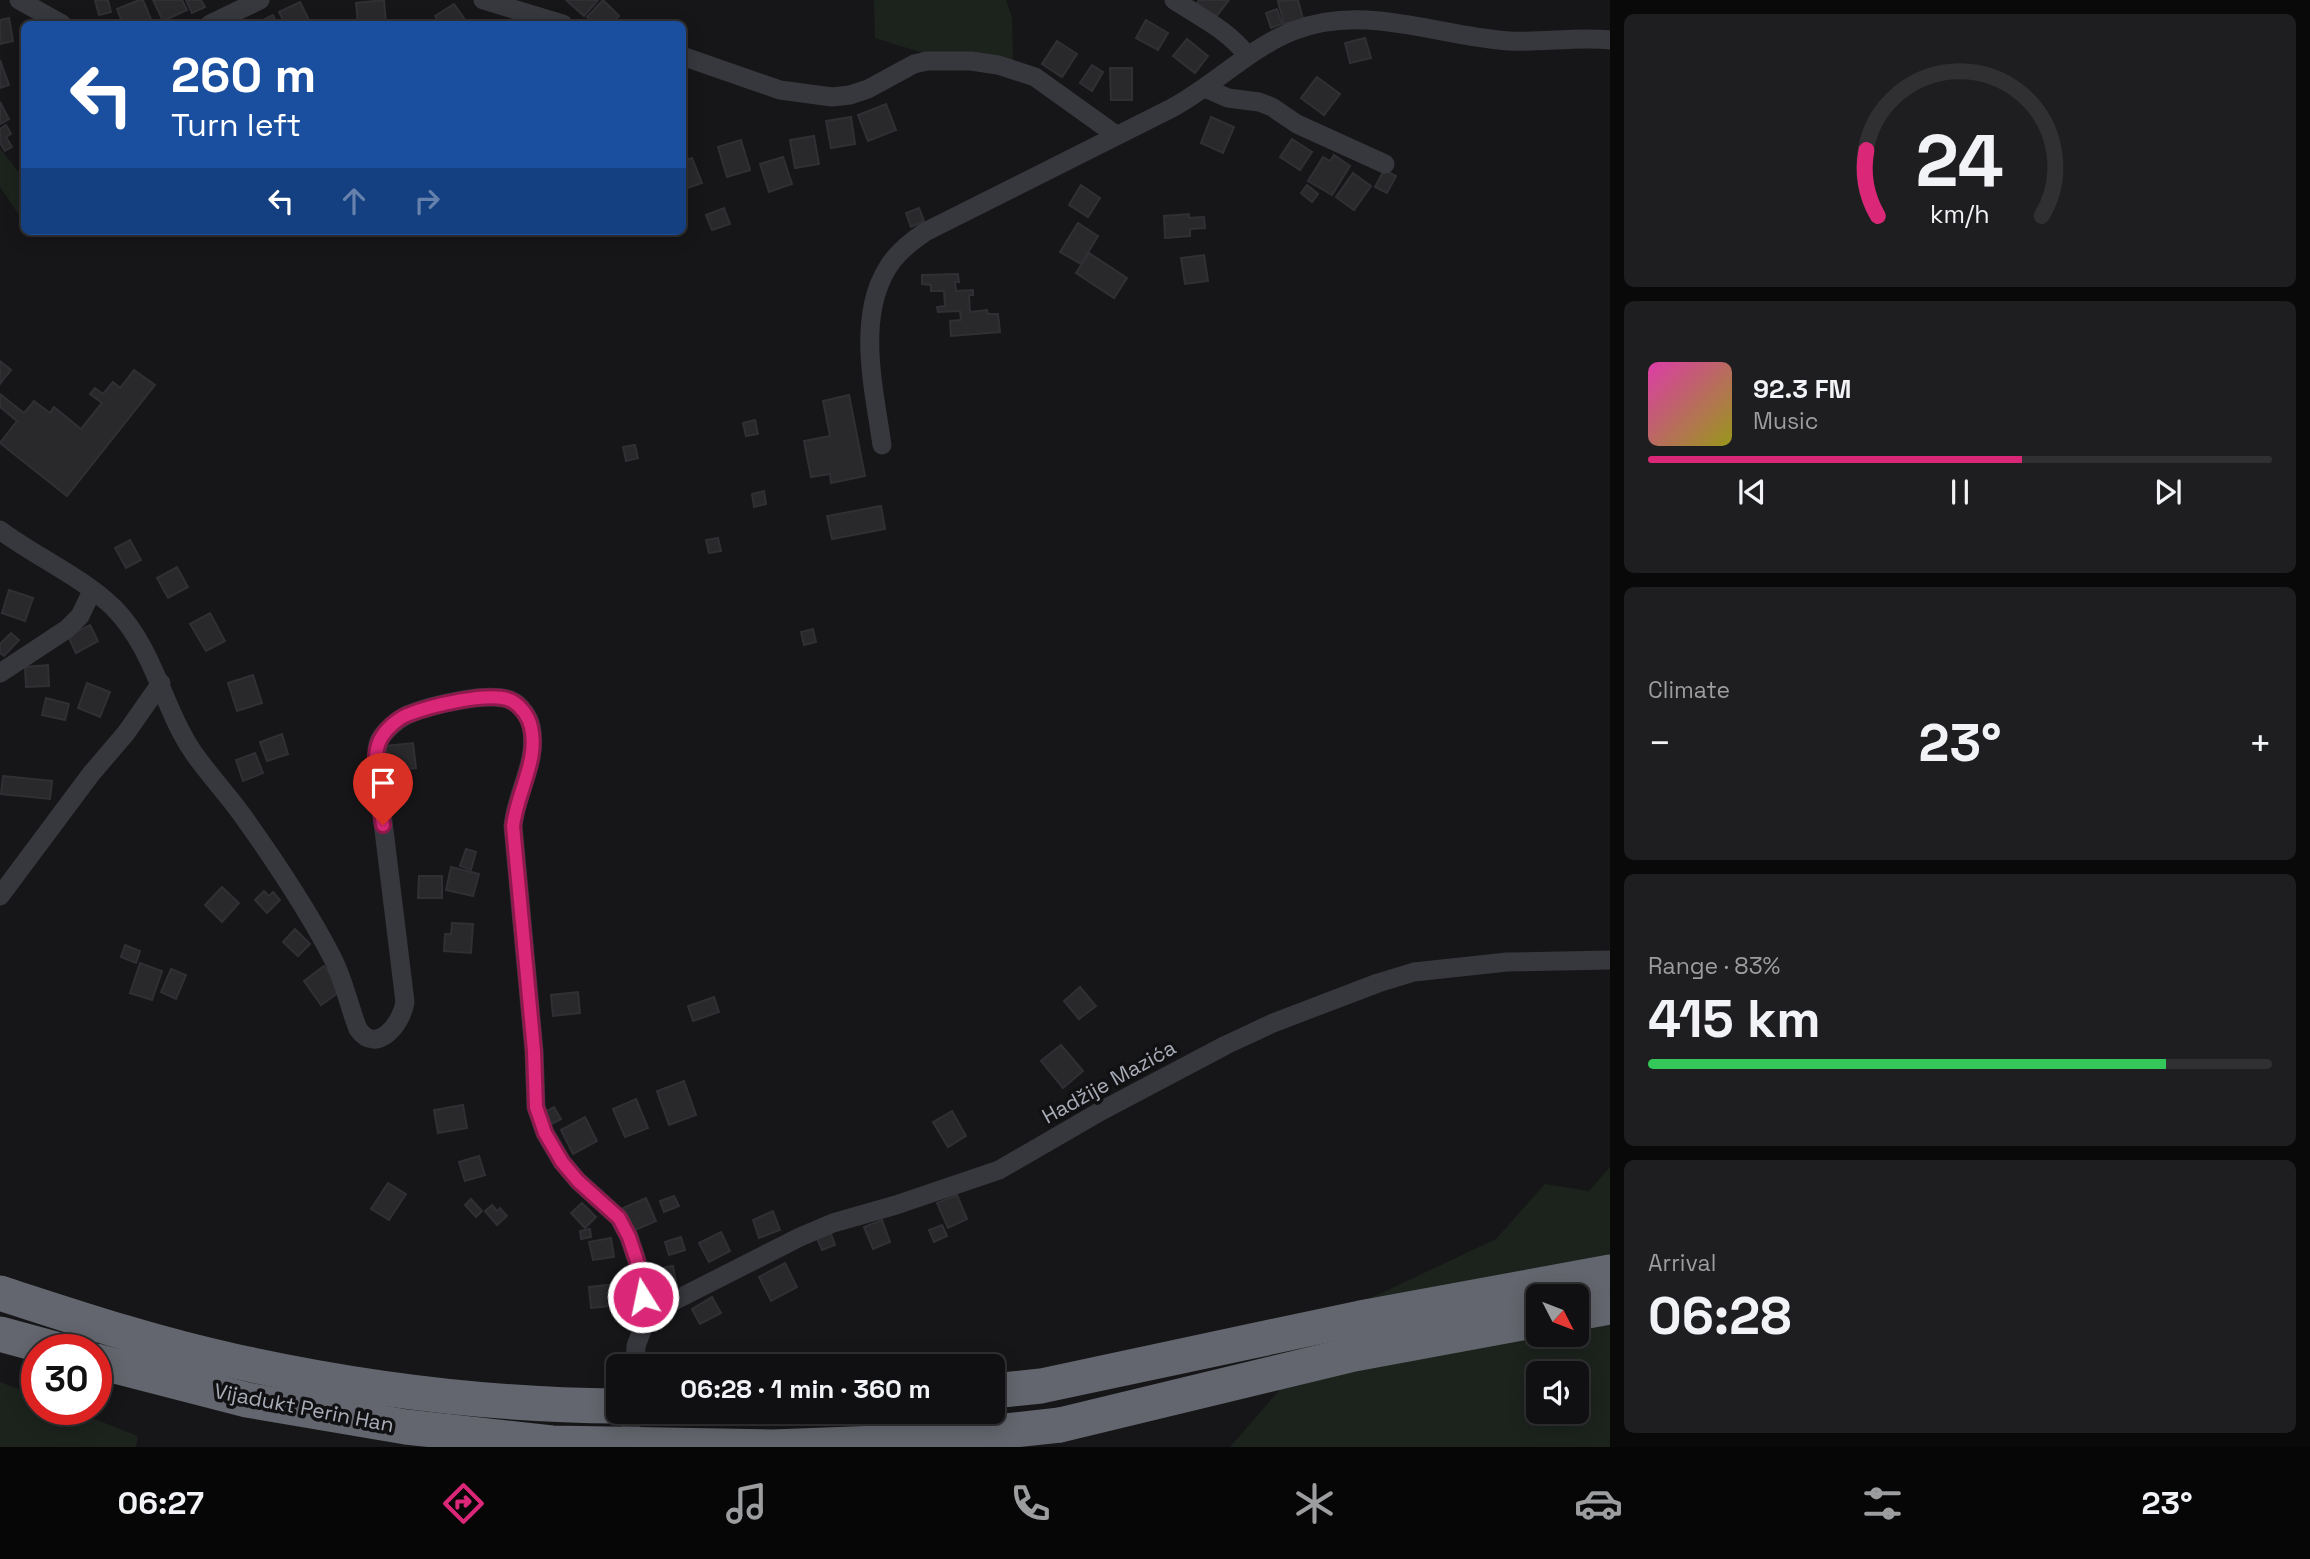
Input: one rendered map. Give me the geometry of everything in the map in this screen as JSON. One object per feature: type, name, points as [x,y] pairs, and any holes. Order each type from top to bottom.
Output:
[{"type":"highway","points":[[1005,1390],[1041,1387],[1360,1318],[1610,1272]]},
{"type":"highway","name":"Vijadukt Perin Han","points":[[0,1293],[97,1325],[233,1361],[347,1382],[452,1397],[558,1406],[606,1406]]},
{"type":"highway","points":[[1589,1311],[1610,1307]]},
{"type":"highway","name":"Vijadukt Perin Han","points":[[112,1365],[247,1400],[406,1427],[552,1443],[772,1447],[906,1441],[1060,1426],[1354,1354],[1526,1322]]},
{"type":"highway","points":[[0,1334],[21,1340]]},
{"type":"street","points":[[19,0],[57,21]]},
{"type":"street","points":[[216,21],[260,0]]},
{"type":"street","points":[[483,0],[553,21]]},
{"type":"street","points":[[1174,0],[1224,31],[1237,41],[1247,55]]},
{"type":"street","points":[[882,446],[871,355],[874,303],[881,281],[892,261],[907,245],[925,232],[1181,103],[1247,55],[1291,32],[1317,23],[1353,19],[1400,23],[1505,40],[1610,40]]},
{"type":"street","points":[[686,57],[780,90],[832,97],[868,89],[914,64],[926,61],[971,61],[998,65],[1035,77],[1116,135]]},
{"type":"street","points":[[1205,88],[1228,98],[1259,102],[1272,107],[1297,124],[1385,164]]},
{"type":"street","points":[[0,530],[92,591],[114,608],[129,627],[148,657],[181,732],[193,752],[244,818],[296,894],[339,972],[358,1029],[371,1040],[391,1032],[400,1021],[405,1002],[377,773],[376,754],[380,740],[397,721],[435,706],[500,698],[512,701],[523,710],[531,725],[533,743],[531,759],[515,808],[513,826],[533,1038],[536,1107],[545,1133],[562,1162],[578,1181],[619,1218],[629,1237],[648,1314],[636,1354]]},
{"type":"street","points":[[0,673],[67,629],[80,616],[92,591]]},
{"type":"street","points":[[0,896],[91,774],[126,733],[161,683]]},
{"type":"street","name":"Hadžije Mazića","points":[[648,1314],[833,1223],[999,1170],[1101,1111],[1226,1045],[1378,983],[1414,972],[1507,962],[1610,960]]},
{"type":"street","points":[[629,1447],[631,1424]]},
{"type":"shaded area","points":[[874,0],[1006,0],[1012,18],[1013,64],[926,54],[875,38]]},
{"type":"shaded area","points":[[0,148],[21,175],[21,218],[0,187]]},
{"type":"shaded area","points":[[1610,1167],[1610,1447],[1230,1447],[1352,1307],[1496,1239],[1545,1184],[1589,1191]]},
{"type":"shaded area","points":[[0,1382],[21,1390],[21,1425],[110,1425],[138,1436],[136,1447],[0,1447]]},
{"type":"building","points":[[95,0],[108,0],[111,12],[99,15]]},
{"type":"building","points":[[143,0],[152,21],[122,21],[117,9]]},
{"type":"building","points":[[153,0],[182,0],[187,10],[163,21]]},
{"type":"building","points":[[186,0],[201,0],[205,7],[192,13]]},
{"type":"building","points":[[384,0],[386,21],[358,21],[356,3]]},
{"type":"building","points":[[566,0],[598,0],[584,16]]},
{"type":"building","points":[[603,0],[619,16],[614,21],[592,21],[587,17]]},
{"type":"building","points":[[1199,0],[1229,0],[1215,18],[1197,3]]},
{"type":"building","points":[[1298,0],[1303,19],[1284,24],[1278,1]]},
{"type":"building","points":[[300,2],[310,21],[284,21],[279,12]]},
{"type":"building","points":[[454,4],[466,21],[439,21],[435,16]]},
{"type":"building","points":[[1277,9],[1282,24],[1271,28],[1266,13]]},
{"type":"building","points":[[273,15],[276,21],[260,21]]},
{"type":"building","points":[[9,18],[13,41],[0,44],[0,20]]},
{"type":"building","points":[[1146,20],[1168,33],[1158,50],[1136,38]]},
{"type":"building","points":[[1365,38],[1371,58],[1350,63],[1345,43]]},
{"type":"building","points":[[1187,39],[1208,56],[1195,73],[1173,56]]},
{"type":"building","points":[[1057,41],[1077,54],[1062,77],[1042,64]]},
{"type":"building","points":[[0,60],[9,85],[0,88]]},
{"type":"building","points":[[1092,65],[1103,72],[1092,91],[1080,83]]},
{"type":"building","points":[[1110,68],[1132,68],[1132,100],[1111,100]]},
{"type":"building","points":[[1317,77],[1340,94],[1324,115],[1301,98]]},
{"type":"building","points":[[0,102],[9,119],[0,124]]},
{"type":"building","points":[[886,104],[896,130],[868,141],[858,115]]},
{"type":"building","points":[[851,117],[855,144],[831,148],[826,121]]},
{"type":"building","points":[[1211,117],[1234,127],[1223,153],[1201,143]]},
{"type":"building","points":[[6,125],[11,134],[6,137],[12,147],[5,151],[0,143],[0,129]]},
{"type":"building","points":[[814,136],[819,164],[795,168],[790,140]]},
{"type":"building","points":[[1292,139],[1312,152],[1300,170],[1280,157]]},
{"type":"building","points":[[741,140],[750,170],[727,177],[718,147]]},
{"type":"building","points":[[1334,155],[1350,166],[1332,195],[1308,181],[1323,157],[1330,161]]},
{"type":"building","points":[[783,157],[792,184],[769,192],[760,164]]},
{"type":"building","points":[[692,158],[702,183],[686,189],[686,160]]},
{"type":"building","points":[[1384,170],[1396,176],[1387,193],[1375,187]]},
{"type":"building","points":[[1353,173],[1371,186],[1354,210],[1336,197]]},
{"type":"building","points":[[1081,185],[1100,198],[1088,217],[1069,205]]},
{"type":"building","points":[[1307,185],[1318,194],[1312,202],[1301,193]]},
{"type":"building","points":[[724,208],[730,224],[712,230],[706,215]]},
{"type":"building","points":[[919,208],[924,221],[911,227],[906,213]]},
{"type":"building","points":[[1189,214],[1189,218],[1204,217],[1205,228],[1190,229],[1190,236],[1165,238],[1164,216]]},
{"type":"building","points":[[1078,223],[1098,236],[1081,264],[1060,252]]},
{"type":"building","points":[[1089,253],[1127,278],[1114,298],[1076,273]]},
{"type":"building","points":[[1204,255],[1208,281],[1185,284],[1181,258]]},
{"type":"building","points":[[958,274],[956,291],[973,290],[973,295],[969,295],[970,312],[987,310],[988,314],[998,314],[1000,332],[951,336],[950,321],[961,320],[960,311],[938,312],[937,307],[945,306],[944,291],[931,291],[931,285],[922,284],[922,275]]},
{"type":"building","points":[[0,361],[11,370],[0,384]]},
{"type":"building","points":[[134,370],[155,385],[67,496],[0,443],[17,421],[0,407],[0,394],[24,413],[34,401],[50,413],[54,407],[81,429],[102,403],[90,394],[95,388],[103,394],[113,382],[120,388]]},
{"type":"building","points":[[849,395],[865,476],[831,483],[830,474],[811,477],[804,441],[830,436],[823,401]]},
{"type":"building","points":[[755,420],[758,434],[746,436],[743,423]]},
{"type":"building","points":[[635,445],[638,458],[626,461],[623,447]]},
{"type":"building","points":[[764,491],[766,504],[754,507],[752,494]]},
{"type":"building","points":[[881,506],[885,529],[832,539],[827,516]]},
{"type":"building","points":[[718,538],[721,551],[709,553],[706,540]]},
{"type":"building","points":[[130,540],[141,560],[126,568],[115,548]]},
{"type":"building","points":[[177,567],[188,587],[168,598],[157,578]]},
{"type":"building","points":[[9,590],[33,598],[25,621],[2,613]]},
{"type":"building","points":[[210,613],[225,641],[206,651],[190,624]]},
{"type":"building","points":[[90,625],[98,641],[76,653],[68,636]]},
{"type":"building","points":[[813,629],[816,642],[804,645],[801,632]]},
{"type":"building","points":[[11,633],[19,640],[4,656],[0,653],[0,644]]},
{"type":"building","points":[[48,665],[49,686],[26,687],[25,667]]},
{"type":"building","points":[[253,675],[262,703],[237,711],[228,683]]},
{"type":"building","points":[[87,683],[110,692],[100,717],[78,708]]},
{"type":"building","points":[[46,698],[69,704],[65,720],[42,715]]},
{"type":"building","points":[[282,734],[288,754],[267,761],[260,742]]},
{"type":"building","points":[[413,743],[416,768],[389,771],[386,746]]},
{"type":"building","points":[[255,753],[263,773],[243,781],[236,760]]},
{"type":"building","points":[[3,776],[52,781],[50,799],[1,794]]},
{"type":"building","points":[[391,780],[392,799],[384,800],[383,781]]},
{"type":"building","points":[[466,849],[476,852],[471,870],[460,866]]},
{"type":"building","points":[[451,867],[479,874],[473,896],[446,890]]},
{"type":"building","points":[[419,876],[442,876],[442,898],[418,898]]},
{"type":"building","points":[[222,887],[239,903],[222,922],[205,905]]},
{"type":"building","points":[[264,891],[269,896],[273,892],[280,900],[267,913],[255,900]]},
{"type":"building","points":[[452,923],[473,924],[471,953],[444,951],[445,934],[451,934]]},
{"type":"building","points":[[295,929],[310,944],[298,956],[283,942]]},
{"type":"building","points":[[125,945],[140,951],[136,963],[121,957]]},
{"type":"building","points":[[140,963],[162,971],[152,1000],[130,993]]},
{"type":"building","points":[[324,966],[342,990],[321,1005],[304,981]]},
{"type":"building","points":[[171,969],[186,975],[176,999],[161,992]]},
{"type":"building","points":[[1080,987],[1096,1006],[1079,1019],[1064,1001]]},
{"type":"building","points":[[578,992],[580,1013],[553,1016],[551,995]]},
{"type":"building","points":[[714,997],[719,1012],[693,1021],[688,1006]]},
{"type":"building","points":[[1061,1045],[1083,1071],[1063,1088],[1041,1061]]},
{"type":"building","points":[[684,1081],[696,1115],[669,1125],[657,1091]]},
{"type":"building","points":[[636,1099],[648,1128],[625,1137],[613,1109]]},
{"type":"building","points":[[463,1105],[467,1128],[438,1133],[434,1110]]},
{"type":"building","points":[[554,1107],[561,1119],[548,1126],[542,1114]]},
{"type":"building","points":[[952,1111],[966,1136],[948,1147],[933,1122]]},
{"type":"building","points":[[585,1117],[597,1141],[573,1154],[561,1130]]},
{"type":"building","points":[[479,1156],[485,1175],[465,1181],[459,1162]]},
{"type":"building","points":[[388,1183],[406,1194],[389,1220],[371,1209]]},
{"type":"building","points":[[957,1195],[967,1219],[948,1228],[937,1203]]},
{"type":"building","points":[[674,1196],[679,1206],[664,1212],[660,1201]]},
{"type":"building","points":[[646,1198],[656,1221],[633,1231],[623,1208]]},
{"type":"building","points":[[471,1199],[482,1211],[476,1217],[465,1205]]},
{"type":"building","points":[[582,1203],[596,1217],[585,1228],[571,1213]]},
{"type":"building","points":[[492,1205],[497,1211],[500,1208],[507,1216],[497,1225],[485,1211]]},
{"type":"building","points":[[773,1211],[780,1230],[759,1238],[753,1220]]},
{"type":"building","points":[[882,1220],[890,1242],[873,1249],[864,1227]]},
{"type":"building","points":[[942,1225],[947,1236],[934,1242],[929,1230]]},
{"type":"building","points":[[590,1229],[591,1237],[581,1239],[580,1231]]},
{"type":"building","points":[[830,1231],[835,1245],[822,1250],[816,1236]]},
{"type":"building","points":[[721,1232],[730,1251],[709,1262],[699,1243]]},
{"type":"building","points":[[681,1237],[685,1250],[669,1255],[665,1242]]},
{"type":"building","points":[[611,1238],[614,1257],[593,1260],[589,1242]]},
{"type":"building","points":[[785,1263],[797,1287],[771,1301],[759,1277]]},
{"type":"building","points":[[673,1266],[677,1288],[653,1292],[650,1270]]},
{"type":"building","points":[[616,1284],[619,1305],[591,1308],[589,1287]]},
{"type":"building","points":[[712,1297],[721,1313],[700,1324],[692,1309]]},
{"type":"route","points":[[383,825],[376,754],[380,740],[397,721],[435,706],[478,699],[500,698],[512,701],[523,710],[531,725],[533,743],[528,773],[515,808],[513,826],[534,1051],[536,1107],[545,1133],[562,1162],[578,1181],[619,1218],[637,1261],[643,1297]]}]
